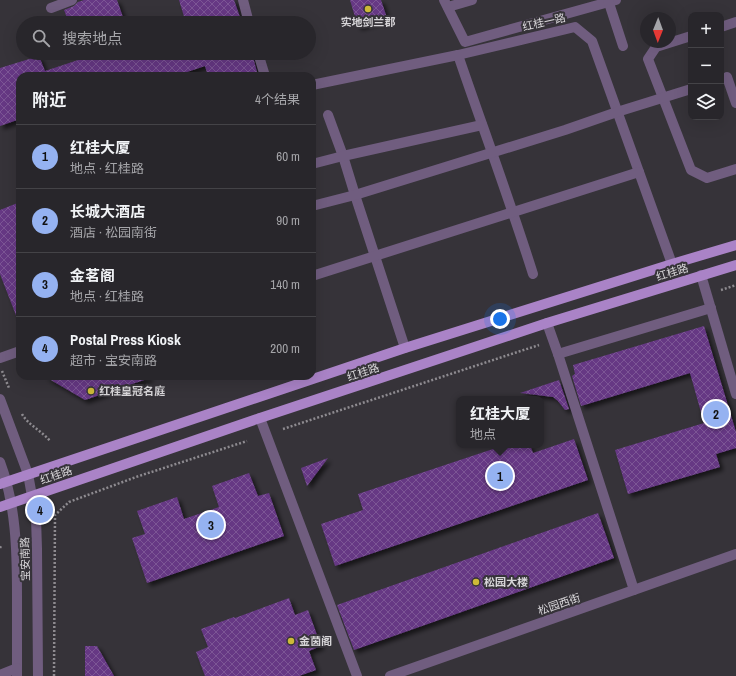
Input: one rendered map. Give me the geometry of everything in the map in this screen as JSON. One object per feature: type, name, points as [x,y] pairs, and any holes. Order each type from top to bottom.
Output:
[{"type":"main road","name":"红桂路","points":[[316,378],[405,348],[736,245]]},
{"type":"main road","name":"红桂路","points":[[0,507],[260,418],[547,323],[736,265]]},
{"type":"main road","name":"红桂路","points":[[4,483],[309,380]]},
{"type":"street","points":[[51,8],[72,0]]},
{"type":"street","points":[[243,0],[247,16]]},
{"type":"street","points":[[472,0],[446,3],[465,42],[611,1],[623,46]]},
{"type":"street","points":[[724,26],[736,22]]},
{"type":"street","name":"红桂一路","points":[[316,84],[458,55],[575,27],[592,41],[672,264]]},
{"type":"street","points":[[688,37],[656,47],[648,59],[691,170],[707,178],[736,169]]},
{"type":"street","points":[[458,55],[491,152],[514,212],[533,274]]},
{"type":"street","points":[[260,60],[264,72]]},
{"type":"street","points":[[728,76],[736,103]]},
{"type":"street","points":[[316,205],[355,195],[688,90]]},
{"type":"street","points":[[328,115],[343,156],[405,348]]},
{"type":"street","points":[[316,163],[482,125]]},
{"type":"street","points":[[316,275],[639,172]]},
{"type":"street","points":[[701,275],[736,394]]},
{"type":"street","points":[[558,354],[711,308]]},
{"type":"street","points":[[547,323],[634,590]]},
{"type":"street","points":[[0,358],[16,352]]},
{"type":"street","name":"宝安南路","points":[[0,399],[28,474],[33,496],[36,518],[37,550],[38,676]]},
{"type":"street","points":[[260,418],[357,676]]},
{"type":"street","name":"宝安南路","points":[[0,462],[4,483],[12,503],[17,553],[17,672]]},
{"type":"street","name":"松园西街","points":[[390,676],[736,554]]},
{"type":"street","points":[[0,675],[17,672]]},
{"type":"path","points":[[721,290],[736,286]]},
{"type":"path","points":[[283,429],[539,345]]},
{"type":"path","points":[[0,364],[10,390]]},
{"type":"path","points":[[18,408],[25,419],[44,434],[50,441]]},
{"type":"path","points":[[54,676],[55,515],[69,502],[136,477],[247,440]]},
{"type":"building","points":[[84,0],[117,0],[123,16],[66,16],[64,10],[74,6],[78,2]]},
{"type":"building","points":[[179,0],[234,0],[240,16],[184,16]]},
{"type":"building","name":"实地剑兰郡","points":[[350,0],[381,0],[387,18],[358,27]]},
{"type":"building","points":[[26,60],[41,60],[45,71],[78,60],[254,60],[257,72],[207,72],[205,66],[187,72],[16,72],[16,120],[0,126],[0,68]]},
{"type":"building","points":[[16,204],[16,315],[0,274],[0,210]]},
{"type":"building","points":[[704,326],[736,432],[736,448],[716,454],[720,467],[628,494],[615,450],[704,423],[690,373],[581,406],[572,376],[575,374],[573,365]]},
{"type":"building","name":"红桂皇冠名庭","points":[[51,380],[144,380],[85,400]]},
{"type":"building","points":[[559,380],[569,409],[565,410],[553,397],[520,393]]},
{"type":"building","points":[[574,439],[588,480],[335,566],[321,524],[363,510],[358,494],[496,448],[531,448],[533,453]]},
{"type":"building","points":[[328,458],[307,486],[301,468]]},
{"type":"building","points":[[249,473],[258,496],[269,493],[284,536],[147,583],[132,538],[145,534],[137,511],[177,497],[184,519],[219,507],[212,486]]},
{"type":"building","name":"松园大楼","points":[[598,513],[614,558],[354,650],[337,605]]},
{"type":"building","name":"金茵阁","points":[[289,598],[295,615],[308,610],[321,646],[309,651],[316,670],[299,676],[205,676],[196,652],[208,647],[201,629]]},
{"type":"building","points":[[85,646],[97,646],[114,676],[85,676]]},
{"type":"place","name":"实地剑兰郡","points":[[368,9]]},
{"type":"place","name":"红桂皇冠名庭","points":[[91,391]]},
{"type":"place","name":"长城大酒店","points":[[716,414]]},
{"type":"place","name":"红桂大厦","points":[[500,476]]},
{"type":"place","name":"Postal Press Kiosk","points":[[40,510]]},
{"type":"place","name":"金茗阁","points":[[211,525]]},
{"type":"place","name":"松园大楼","points":[[476,582]]},
{"type":"place","name":"金茵阁","points":[[291,641]]}]
